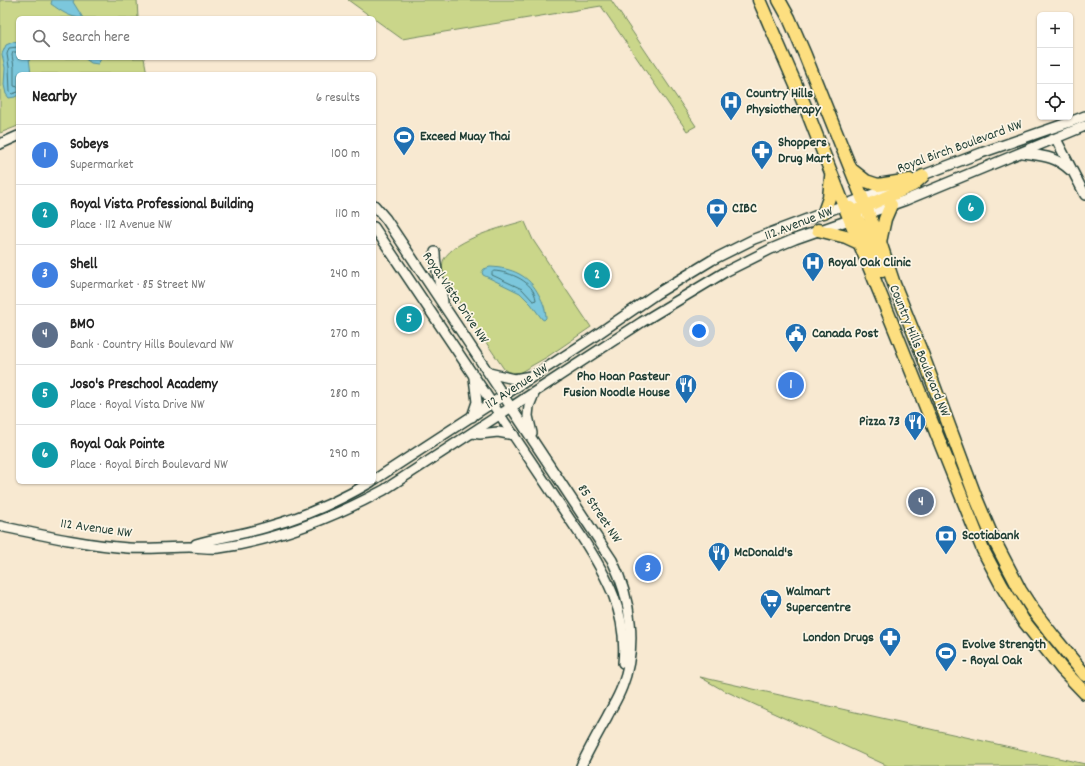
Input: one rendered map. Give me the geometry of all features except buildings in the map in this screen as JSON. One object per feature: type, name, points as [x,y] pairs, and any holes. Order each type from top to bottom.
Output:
[{"type":"main road","points":[[759,0],[805,106],[843,204],[859,211]]},
{"type":"main road","name":"Country Hills Boulevard NW","points":[[779,0],[789,18],[805,55],[851,170],[859,211],[859,243],[983,550],[1002,586],[1023,620],[1062,669],[1085,694]]},
{"type":"main road","points":[[851,170],[866,181],[878,185],[910,180]]},
{"type":"main road","points":[[824,212],[829,198],[831,173]]},
{"type":"main road","points":[[859,211],[913,185],[922,176]]},
{"type":"main road","points":[[880,242],[885,219],[892,205]]},
{"type":"main road","points":[[859,211],[862,226],[882,273],[894,284]]},
{"type":"main road","name":"Country Hills Boulevard NW","points":[[859,211],[880,242],[894,284],[923,356],[976,498],[1002,558],[1020,590],[1040,619],[1085,674]]},
{"type":"main road","points":[[818,230],[846,236],[859,243]]},
{"type":"street","name":"Royal Birch Boulevard NW","points":[[859,211],[910,180],[1085,116]]},
{"type":"street","name":"Royal Birch Boulevard NW","points":[[859,211],[892,205],[1085,126]]},
{"type":"street","points":[[0,144],[16,137]]},
{"type":"street","points":[[1056,139],[1085,195]]},
{"type":"street","points":[[1022,153],[1048,156],[1061,162],[1074,174]]},
{"type":"street","name":"112 Avenue NW","points":[[376,479],[536,375],[656,294],[712,260],[754,239],[843,204]]},
{"type":"street","name":"Royal Vista Drive NW","points":[[376,207],[386,219],[443,303],[511,407]]},
{"type":"street","name":"112 Avenue NW","points":[[0,526],[98,545],[155,549],[189,547],[217,548],[244,544],[289,532],[328,518],[351,508],[384,490],[511,407],[534,394],[636,326],[710,280],[770,249],[818,230],[859,211]]},
{"type":"street","name":"Royal Vista Drive NW","points":[[376,230],[500,415]]},
{"type":"street","points":[[435,252],[435,267],[441,287],[443,303]]},
{"type":"street","points":[[489,373],[514,379],[536,375]]},
{"type":"street","points":[[472,417],[477,402],[473,375]]},
{"type":"street","points":[[532,437],[532,430],[528,416],[529,406],[534,394]]},
{"type":"street","name":"85 Street NW","points":[[511,407],[612,560],[625,591],[631,632],[629,661],[622,687],[582,766]]},
{"type":"street","name":"85 Street NW","points":[[500,415],[596,559],[606,576],[612,592],[622,627],[624,651],[620,680],[608,716]]},
{"type":"street","points":[[472,433],[480,434],[498,432],[514,435]]},
{"type":"street","name":"112 Avenue NW","points":[[189,547],[294,519],[336,501],[367,484]]},
{"type":"green space","points":[[0,0],[137,0],[138,16],[16,16],[16,60],[144,60],[147,72],[16,72],[16,127],[0,133]]},
{"type":"green space","points":[[348,0],[611,0],[696,126],[687,131],[601,6],[402,39],[376,20],[376,16],[370,16]]},
{"type":"green space","points":[[524,221],[533,240],[591,327],[547,357],[519,373],[508,372],[504,369],[444,280],[442,267],[444,259],[458,245],[480,235]]},
{"type":"green space","points":[[700,677],[1085,764],[1085,766],[888,766],[721,689]]},
{"type":"water","points":[[52,0],[74,0],[73,2],[82,16],[72,16],[62,12],[51,4]]},
{"type":"water","points":[[13,42],[16,43],[16,60],[29,60],[31,72],[16,72],[16,96],[9,98],[6,94],[4,85],[5,68],[2,54],[6,45]]},
{"type":"water","points":[[87,60],[100,60],[98,64],[91,63]]},
{"type":"water","points":[[490,267],[513,271],[530,282],[542,300],[546,318],[544,320],[542,319],[531,304],[520,293],[483,275],[482,272],[484,269]]},
{"type":"place","name":"Country Hills Physiotherapy","points":[[731,122]]},
{"type":"place","name":"Exceed Muay Thai","points":[[404,156]]},
{"type":"place","name":"Shoppers Drug Mart","points":[[762,170]]},
{"type":"place","name":"Royal Oak Pointe","points":[[971,208]]},
{"type":"place","name":"CIBC","points":[[717,228]]},
{"type":"place","name":"Royal Vista Professional Building","points":[[597,275]]},
{"type":"place","name":"Royal Oak Clinic","points":[[813,282]]},
{"type":"place","name":"Joso's Preschool Academy","points":[[409,319]]},
{"type":"place","name":"Canada Post","points":[[796,354]]},
{"type":"place","name":"Sobeys","points":[[791,385]]},
{"type":"place","name":"Pho Hoan Pasteur Fusion Noodle House","points":[[686,404]]},
{"type":"place","name":"Pizza 73","points":[[915,442]]},
{"type":"place","name":"BMO","points":[[921,502]]},
{"type":"place","name":"Scotiabank","points":[[946,556]]},
{"type":"place","name":"Shell","points":[[648,568]]},
{"type":"place","name":"McDonald's","points":[[719,572]]},
{"type":"place","name":"Walmart Supercentre","points":[[771,620]]},
{"type":"place","name":"London Drugs","points":[[890,658]]},
{"type":"place","name":"Evolve Strength - Royal Oak","points":[[946,672]]}]
